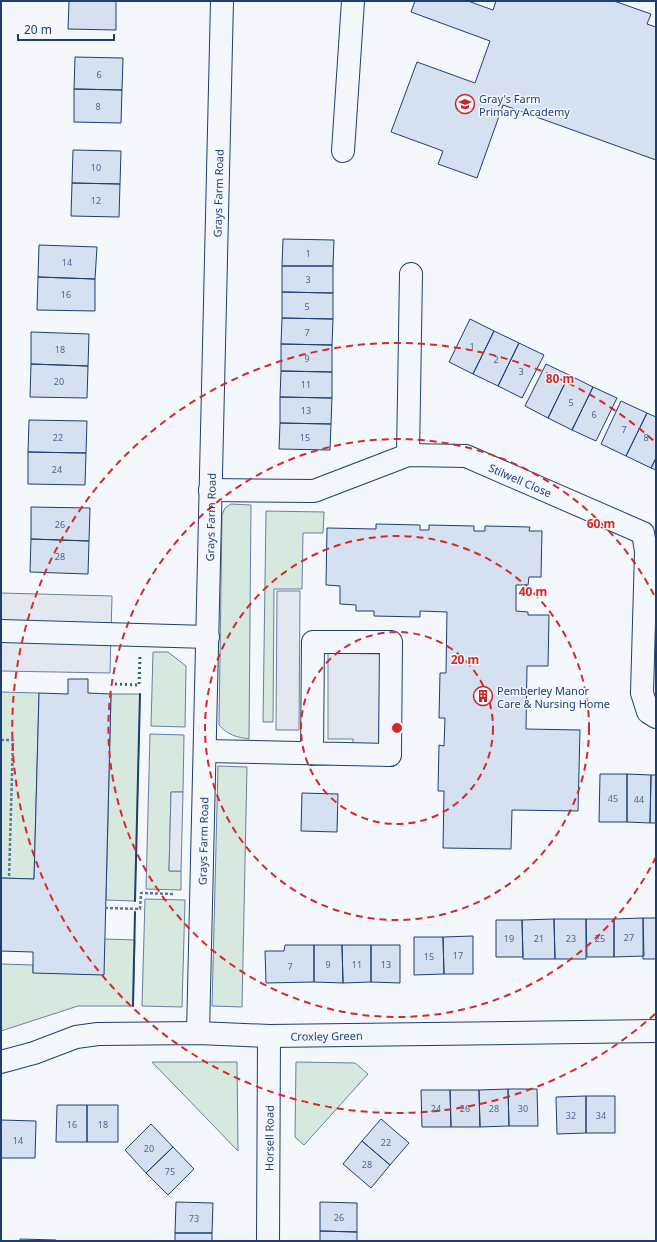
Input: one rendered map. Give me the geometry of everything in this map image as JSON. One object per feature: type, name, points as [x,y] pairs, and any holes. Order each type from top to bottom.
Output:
[{"type":"street","name":"Grays Farm Road","points":[[198,1033],[222,1]]},
{"type":"street","points":[[343,151],[353,1]]},
{"type":"street","points":[[408,455],[411,274]]},
{"type":"street","name":"Stilwell Close","points":[[210,490],[314,491],[408,455],[466,456],[642,533],[646,551],[642,693],[648,712],[656,717]]},
{"type":"street","points":[[1,631],[208,636]]},
{"type":"street","points":[[204,751],[312,754],[390,755],[391,642],[313,642],[312,754]]},
{"type":"street","name":"Croxley Green","points":[[1,1062],[34,1053],[76,1038],[98,1034],[198,1033],[269,1036],[656,1031]]},
{"type":"street","name":"Horsell Road","points":[[268,1241],[269,1036]]},
{"type":"path","points":[[1,740],[13,740],[9,878]]},
{"type":"path","points":[[105,908],[140,909],[140,893],[202,895]]},
{"type":"shaded area","points":[[231,504],[251,505],[249,739],[232,735],[219,725],[222,515],[225,508]]},
{"type":"shaded area","points":[[266,511],[324,512],[323,533],[303,533],[302,589],[274,589],[273,722],[263,722]]},
{"type":"shaded area","points":[[277,591],[300,591],[299,730],[276,730]]},
{"type":"shaded area","points":[[1,593],[112,596],[110,673],[1,671]]},
{"type":"shaded area","points":[[153,652],[168,652],[186,666],[185,727],[151,726]]},
{"type":"shaded area","points":[[328,653],[380,654],[379,746],[353,746],[353,739],[328,739]]},
{"type":"shaded area","points":[[1,692],[39,693],[34,879],[1,878]]},
{"type":"shaded area","points":[[111,694],[140,694],[135,901],[106,900]]},
{"type":"shaded area","points":[[150,734],[184,735],[183,792],[171,792],[169,871],[181,871],[181,890],[146,889]]},
{"type":"shaded area","points":[[218,766],[247,767],[242,1007],[212,1006]]},
{"type":"shaded area","points":[[171,792],[183,792],[181,871],[169,871]]},
{"type":"shaded area","points":[[145,899],[185,900],[182,1007],[142,1006]]},
{"type":"shaded area","points":[[105,939],[135,940],[133,1006],[78,1006],[1,1031],[1,964],[33,965],[33,973]]},
{"type":"shaded area","points":[[152,1062],[237,1062],[238,1151]]},
{"type":"shaded area","points":[[296,1062],[355,1063],[368,1074],[304,1145],[295,1137]]},
{"type":"building","points":[[69,1],[116,1],[116,30],[68,29]]},
{"type":"building","points":[[415,1],[468,1],[493,10],[496,1],[614,1],[651,14],[647,24],[656,27],[656,160],[503,105],[477,178],[438,164],[443,151],[391,132],[417,62],[475,83],[490,41],[411,12]]},
{"type":"building","points":[[75,57],[123,58],[122,90],[74,89]]},
{"type":"building","points":[[74,89],[122,90],[121,123],[74,122]]},
{"type":"building","points":[[73,150],[121,151],[120,184],[72,183]]},
{"type":"building","points":[[72,183],[120,184],[119,217],[71,216]]},
{"type":"building","points":[[283,239],[334,240],[333,266],[282,266]]},
{"type":"building","points":[[39,245],[97,247],[95,279],[38,277]]},
{"type":"building","points":[[282,266],[333,266],[333,293],[282,292]]},
{"type":"building","points":[[38,277],[95,279],[95,311],[37,310]]},
{"type":"building","points":[[282,292],[333,293],[333,319],[282,318]]},
{"type":"building","points":[[282,318],[333,319],[332,345],[281,344]]},
{"type":"building","points":[[470,319],[494,331],[473,374],[449,362]]},
{"type":"building","points":[[494,331],[519,343],[498,386],[473,374]]},
{"type":"building","points":[[31,332],[89,334],[88,366],[31,364]]},
{"type":"building","points":[[519,343],[544,355],[522,398],[498,386]]},
{"type":"building","points":[[281,344],[332,345],[332,372],[281,371]]},
{"type":"building","points":[[31,364],[88,366],[87,398],[30,397]]},
{"type":"building","points":[[546,364],[569,375],[548,418],[525,406]]},
{"type":"building","points":[[281,371],[332,372],[332,398],[280,397]]},
{"type":"building","points":[[569,375],[593,387],[572,430],[548,418]]},
{"type":"building","points":[[593,387],[617,398],[596,441],[572,430]]},
{"type":"building","points":[[280,397],[332,398],[331,424],[280,423]]},
{"type":"building","points":[[621,401],[647,413],[626,456],[601,444]]},
{"type":"building","points":[[647,413],[656,417],[656,458],[651,468],[626,456]]},
{"type":"building","points":[[29,420],[87,421],[86,453],[28,452]]},
{"type":"building","points":[[280,423],[331,424],[330,450],[279,449]]},
{"type":"building","points":[[28,452],[86,453],[85,485],[28,484]]},
{"type":"building","points":[[656,458],[656,470],[651,468]]},
{"type":"building","points":[[31,507],[90,508],[89,541],[31,539]]},
{"type":"building","name":"Pemberley Manor Care & Nursing Home","points":[[376,524],[420,525],[420,530],[429,530],[429,525],[474,526],[474,531],[485,531],[485,526],[530,527],[529,531],[542,531],[541,577],[529,577],[528,585],[516,585],[516,611],[528,612],[528,615],[549,615],[548,666],[527,666],[526,729],[580,730],[578,811],[512,810],[511,849],[443,848],[444,791],[438,791],[439,745],[444,746],[445,718],[439,718],[440,673],[446,673],[447,612],[420,611],[420,617],[374,616],[374,611],[356,611],[356,605],[340,604],[340,586],[326,585],[327,528],[376,529]]},
{"type":"building","points":[[31,539],[89,541],[88,574],[30,572]]},
{"type":"building","points":[[68,679],[88,679],[88,693],[111,694],[104,975],[33,973],[33,952],[1,951],[1,878],[34,879],[39,693],[68,694]]},
{"type":"building","points":[[600,774],[627,774],[627,822],[599,822]]},
{"type":"building","points":[[627,774],[651,775],[650,823],[627,822]]},
{"type":"building","points":[[651,775],[656,775],[656,823],[650,823]]},
{"type":"building","points":[[302,793],[338,794],[337,832],[301,831]]},
{"type":"building","points":[[643,918],[656,918],[656,959],[643,959]]},
{"type":"building","points":[[643,918],[644,956],[614,957],[614,919]]},
{"type":"building","points":[[554,919],[586,919],[586,959],[555,959]]},
{"type":"building","points":[[554,919],[555,959],[523,959],[522,920]]},
{"type":"building","points":[[586,919],[614,919],[614,957],[587,957]]},
{"type":"building","points":[[496,920],[522,920],[523,957],[496,957]]},
{"type":"building","points":[[473,936],[473,974],[444,974],[443,937]]},
{"type":"building","points":[[414,937],[443,937],[444,974],[414,975]]},
{"type":"building","points":[[285,945],[314,945],[314,982],[266,983],[265,951],[284,951]]},
{"type":"building","points":[[314,945],[342,945],[343,983],[314,982]]},
{"type":"building","points":[[342,945],[371,945],[371,982],[343,983]]},
{"type":"building","points":[[371,945],[400,945],[400,983],[371,982]]},
{"type":"building","points":[[508,1089],[537,1089],[538,1126],[509,1126]]},
{"type":"building","points":[[508,1089],[509,1126],[480,1127],[479,1090]]},
{"type":"building","points":[[421,1090],[450,1090],[451,1127],[422,1127]]},
{"type":"building","points":[[450,1090],[479,1090],[480,1127],[451,1127]]},
{"type":"building","points":[[586,1096],[615,1096],[615,1133],[586,1133]]},
{"type":"building","points":[[586,1096],[586,1133],[557,1134],[556,1097]]},
{"type":"building","points":[[57,1105],[87,1105],[87,1142],[56,1142]]},
{"type":"building","points":[[87,1105],[118,1105],[118,1142],[87,1142]]},
{"type":"building","points":[[381,1119],[409,1143],[390,1165],[362,1141]]},
{"type":"building","points":[[1,1120],[36,1121],[35,1158],[1,1158]]},
{"type":"building","points":[[151,1124],[173,1147],[146,1173],[125,1150]]},
{"type":"building","points":[[362,1141],[390,1165],[371,1188],[343,1164]]},
{"type":"building","points":[[173,1147],[194,1169],[168,1195],[146,1173]]},
{"type":"building","points":[[176,1202],[213,1203],[212,1233],[175,1233]]},
{"type":"building","points":[[320,1202],[357,1203],[357,1232],[320,1231]]},
{"type":"building","points":[[320,1231],[357,1232],[357,1241],[320,1241]]},
{"type":"building","points":[[175,1233],[212,1233],[212,1241],[175,1241]]},
{"type":"building","points":[[20,1239],[56,1240],[56,1241],[20,1241]]},
{"type":"hedge","points":[[115,684],[139,685],[140,656]]},
{"type":"wall","points":[[135,901],[140,694]]},
{"type":"wall","points":[[133,1006],[135,912]]},
{"type":"place","name":"Gray's Farm Primary Academy","points":[[465,104]]},
{"type":"place","name":"Pemberley Manor Care & Nursing Home","points":[[483,696]]}]
